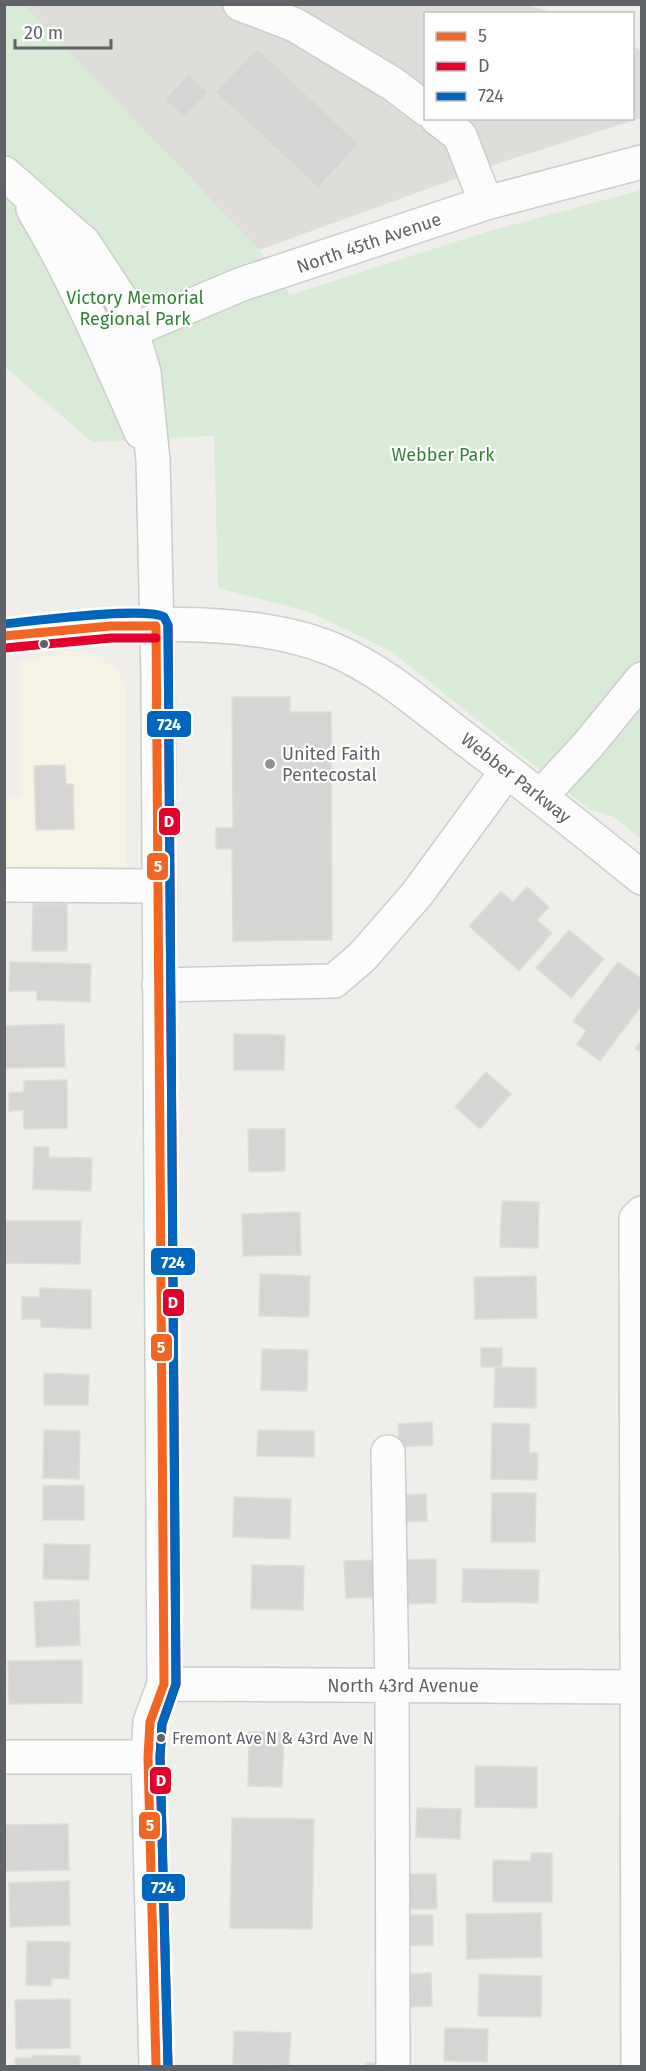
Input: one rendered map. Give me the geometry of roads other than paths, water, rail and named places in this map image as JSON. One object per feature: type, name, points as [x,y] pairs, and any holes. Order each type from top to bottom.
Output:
[{"type":"street","points":[[240,4],[295,25],[393,84],[424,107]]},
{"type":"street","points":[[440,120],[460,136],[486,203]]},
{"type":"street","name":"North 45th Avenue","points":[[102,343],[242,284],[486,203],[642,162]]},
{"type":"street","points":[[11,179],[84,243],[122,301],[133,330],[144,372],[153,460],[159,886],[164,1684],[150,1722],[148,1757],[156,2067]]},
{"type":"street","points":[[11,179],[54,244],[102,343],[153,460]]},
{"type":"street","name":"Webber Parkway","points":[[4,636],[111,626],[207,626],[270,632],[332,649],[389,680],[541,796],[642,878]]},
{"type":"street","points":[[541,796],[588,745],[642,679]]},
{"type":"street","points":[[159,985],[334,981],[362,957],[417,894],[507,771]]},
{"type":"street","points":[[4,885],[159,886]]},
{"type":"street","points":[[638,2067],[639,1687],[636,1219],[642,1213]]},
{"type":"street","points":[[388,1452],[392,1686],[393,2067]]},
{"type":"street","name":"North 43rd Avenue","points":[[164,1684],[639,1687]]},
{"type":"street","points":[[4,1756],[148,1757]]},
{"type":"place","name":"United Faith Pentecostal","points":[[270,764]]},
{"type":"place","name":"Fremont Ave N & 43rd Ave N","points":[[161,1738]]},
{"type":"park label","name":"Victory Memorial Regional Park","points":[[135,308]]},
{"type":"park label","name":"Webber Park","points":[[443,455]]}]
